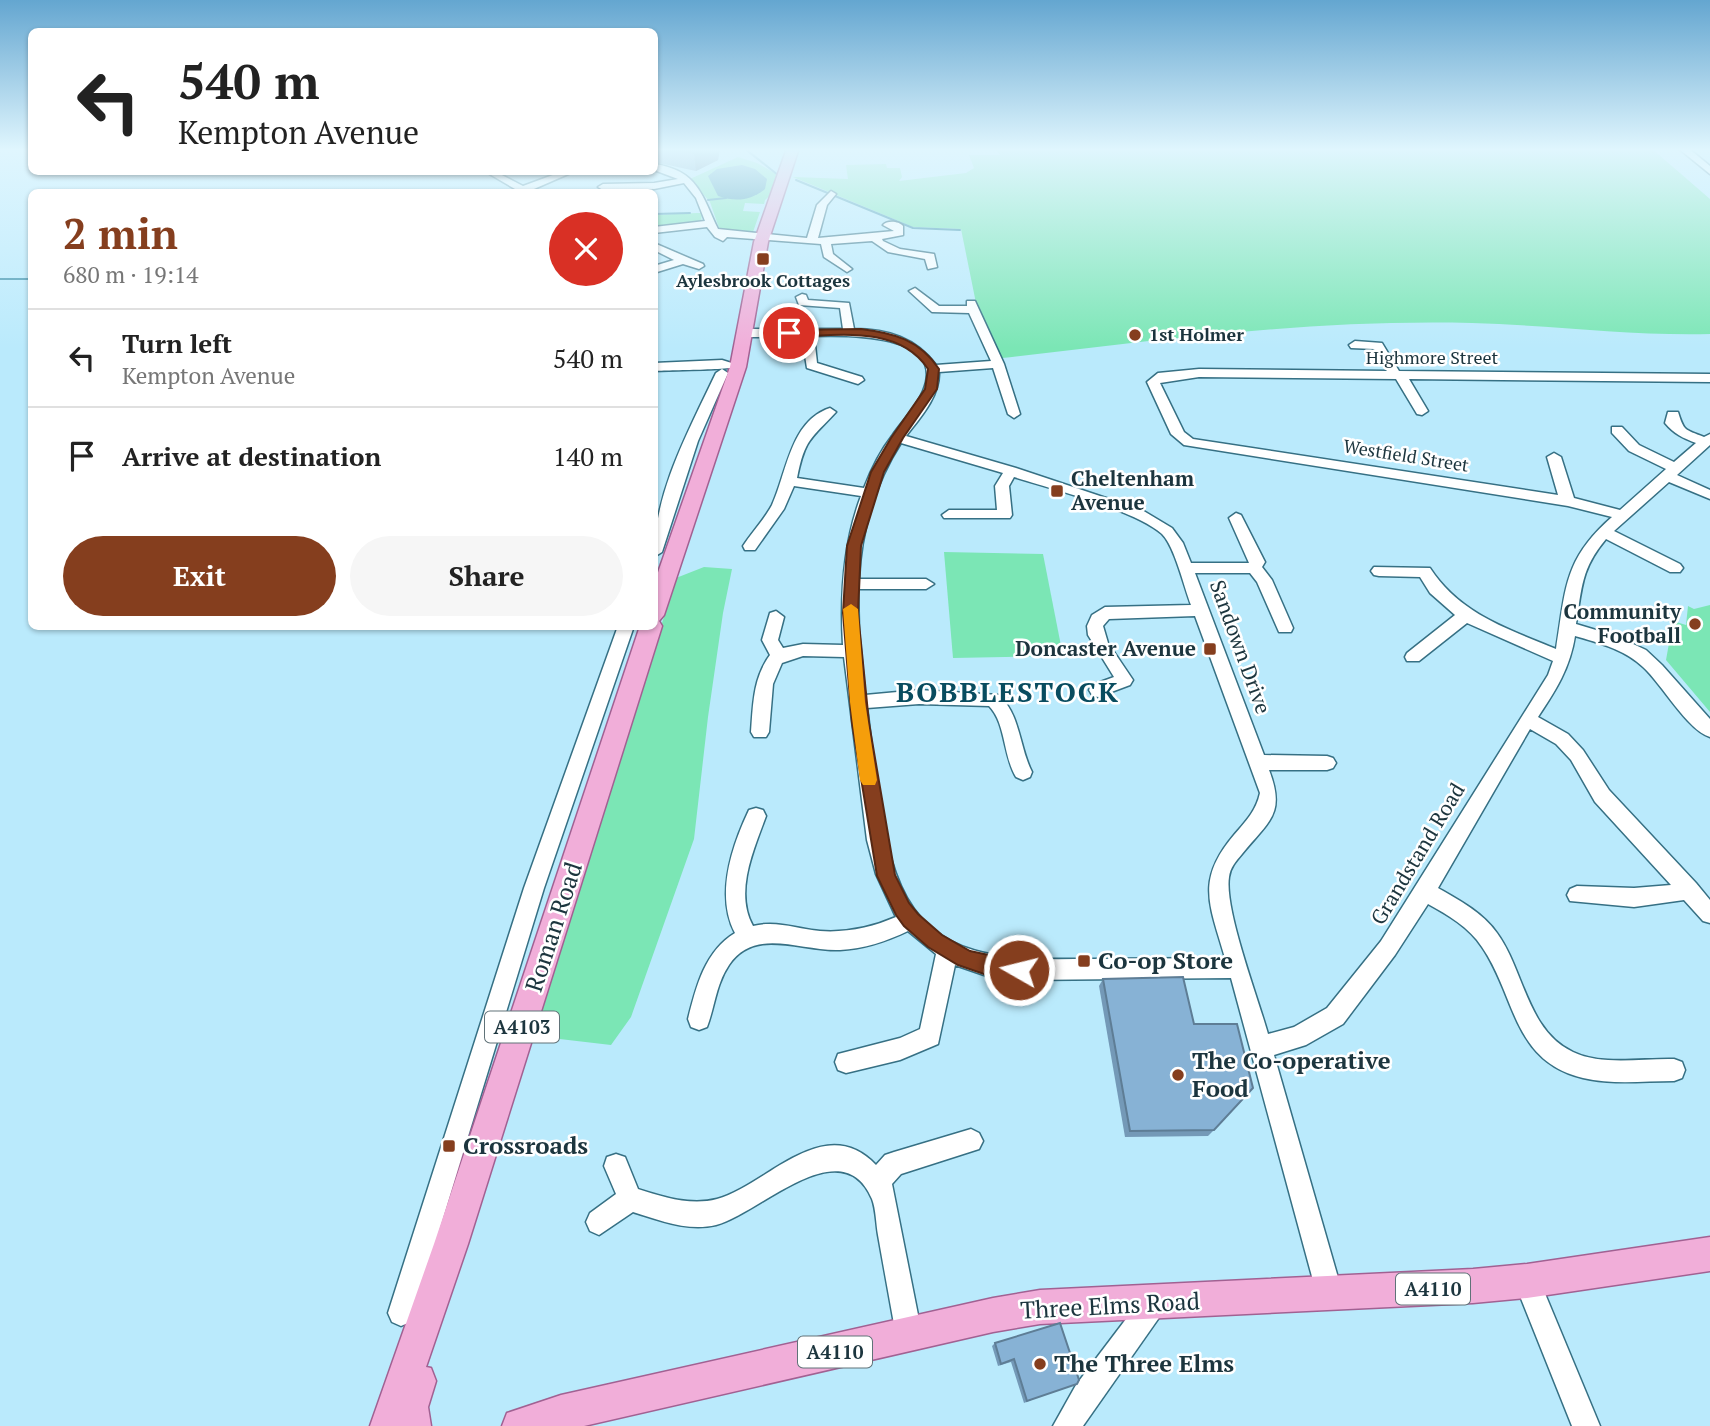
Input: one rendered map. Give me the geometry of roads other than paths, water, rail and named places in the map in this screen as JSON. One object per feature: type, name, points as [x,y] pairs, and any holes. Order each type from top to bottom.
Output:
[{"type":"main road","points":[[658,603],[738,366],[762,240],[771,215]]},
{"type":"main road","name":"Roman Road","points":[[388,1426],[451,1244],[650,630]]},
{"type":"main road","points":[[414,1426],[410,1407],[455,1268],[451,1244]]},
{"type":"main road","name":"Three Elms Road","points":[[520,1426],[561,1413],[993,1315],[1040,1307],[1330,1295],[1527,1281],[1710,1254]]},
{"type":"street","points":[[707,215],[712,228],[727,239],[875,239],[899,233],[898,226],[888,225]]},
{"type":"street","points":[[812,240],[819,215]]},
{"type":"street","points":[[658,230],[712,228]]},
{"type":"street","points":[[875,239],[879,245],[890,250],[930,256],[932,267]]},
{"type":"street","points":[[825,240],[828,255],[847,269]]},
{"type":"street","points":[[658,248],[683,261],[699,265]]},
{"type":"street","points":[[658,269],[683,261]]},
{"type":"street","points":[[915,291],[932,303],[936,310],[972,306],[998,364],[1013,414]]},
{"type":"street","points":[[802,297],[803,303],[845,305],[849,332]]},
{"type":"street","points":[[744,333],[874,333],[904,341],[925,356],[933,369],[931,389],[897,438],[869,493],[854,546],[850,584],[858,702],[886,876],[893,893],[911,920],[948,949],[984,965],[1019,970],[1238,968]]},
{"type":"street","points":[[808,333],[811,365],[854,376]]},
{"type":"street","points":[[1355,345],[1378,346],[1422,411]]},
{"type":"street","points":[[658,367],[722,363],[738,366]]},
{"type":"street","points":[[933,369],[998,364]]},
{"type":"street","points":[[658,540],[688,453],[722,373]]},
{"type":"street","name":"Highmore Street","points":[[1182,439],[1153,382],[1154,379],[1199,373],[1710,378]]},
{"type":"street","points":[[759,542],[789,481],[798,445],[817,421],[830,412]]},
{"type":"street","points":[[1673,415],[1672,424],[1675,428],[1708,440]]},
{"type":"street","points":[[1602,430],[1623,430],[1634,448],[1710,495]]},
{"type":"street","name":"Sandown Drive","points":[[897,438],[1011,471],[1117,506],[1155,522],[1167,531],[1176,543],[1269,793],[1265,812],[1226,860],[1219,876],[1219,900],[1261,1047]]},
{"type":"street","name":"Westfield Street","points":[[1182,439],[1567,501],[1622,516]]},
{"type":"street","name":"Grandstand Road","points":[[1261,1047],[1298,1037],[1335,1016],[1388,948],[1555,677],[1563,658],[1576,576],[1591,545],[1708,440]]},
{"type":"street","points":[[688,453],[709,455]]},
{"type":"street","points":[[1554,457],[1567,501]]},
{"type":"street","points":[[949,515],[1006,515],[1002,486],[1011,471]]},
{"type":"street","points":[[789,481],[869,493]]},
{"type":"street","points":[[1236,518],[1257,562],[1254,568]]},
{"type":"street","points":[[1604,532],[1675,568]]},
{"type":"street","points":[[1187,568],[1254,568]]},
{"type":"street","points":[[1254,568],[1264,580],[1285,628]]},
{"type":"street","points":[[1379,571],[1425,572],[1437,592],[1465,615],[1563,658]]},
{"type":"street","points":[[850,584],[926,584]]},
{"type":"street","points":[[1098,691],[1124,680],[1113,659],[1102,647],[1095,631],[1094,622],[1097,617],[1105,613],[1202,610]]},
{"type":"street","points":[[1413,657],[1465,615]]},
{"type":"street","points":[[776,617],[770,640],[779,656]]},
{"type":"street","points":[[1569,628],[1620,645],[1648,661],[1691,713],[1710,730]]},
{"type":"street","name":"Roman Road","points":[[401,1312],[506,977],[625,630]]},
{"type":"street","points":[[760,732],[764,679],[771,662],[779,656],[814,650],[853,651]]},
{"type":"street","points":[[858,702],[956,697],[993,700],[1001,706],[1008,718],[1014,761],[1023,772]]},
{"type":"street","points":[[1527,719],[1562,739],[1577,755],[1602,796],[1710,914]]},
{"type":"street","points":[[1259,762],[1327,763]]},
{"type":"street","points":[[748,936],[736,917],[734,899],[736,883],[755,841],[755,816]]},
{"type":"street","points":[[1577,895],[1644,898],[1675,894],[1689,889]]},
{"type":"street","points":[[1425,891],[1474,920],[1492,944],[1519,1007],[1543,1042],[1567,1062],[1604,1069],[1674,1070]]},
{"type":"street","points":[[699,1019],[712,972],[719,959],[748,936],[767,933],[820,941],[852,941],[892,929],[911,920]]},
{"type":"street","points":[[846,1062],[915,1045],[930,1036],[948,949]]},
{"type":"street","points":[[506,977],[537,979]]},
{"type":"street","points":[[1261,1047],[1330,1295]]},
{"type":"street","points":[[877,1182],[894,1164],[971,1141]]},
{"type":"street","points":[[630,1199],[670,1211],[710,1213],[726,1209],[792,1170],[823,1158],[838,1157],[854,1162],[877,1182],[887,1208],[909,1335]]},
{"type":"street","points":[[616,1166],[630,1199]]},
{"type":"street","points":[[599,1222],[630,1199]]},
{"type":"street","points":[[1527,1281],[1586,1426]]},
{"type":"street","points":[[1067,1426],[1154,1303]]},
{"type":"waterway","points":[[880,215],[913,228],[960,230]]},
{"type":"waterway","points":[[0,279],[28,279]]},
{"type":"place","name":"Aylesbrook Cottages","points":[[763,259]]},
{"type":"place","name":"1st Holmer","points":[[1135,335]]},
{"type":"place","name":"Cheltenham Avenue","points":[[1057,491]]},
{"type":"place","name":"Community Football","points":[[1695,624]]},
{"type":"place","name":"Doncaster Avenue","points":[[1210,649]]},
{"type":"place","name":"Co-op Store","points":[[1084,961]]},
{"type":"place","name":"The Co-operative Food","points":[[1178,1075]]},
{"type":"place","name":"Crossroads","points":[[449,1146]]},
{"type":"place","name":"The Three Elms","points":[[1040,1364]]},
{"type":"district","name":"BOBBLESTOCK","points":[[1008,692]]}]
